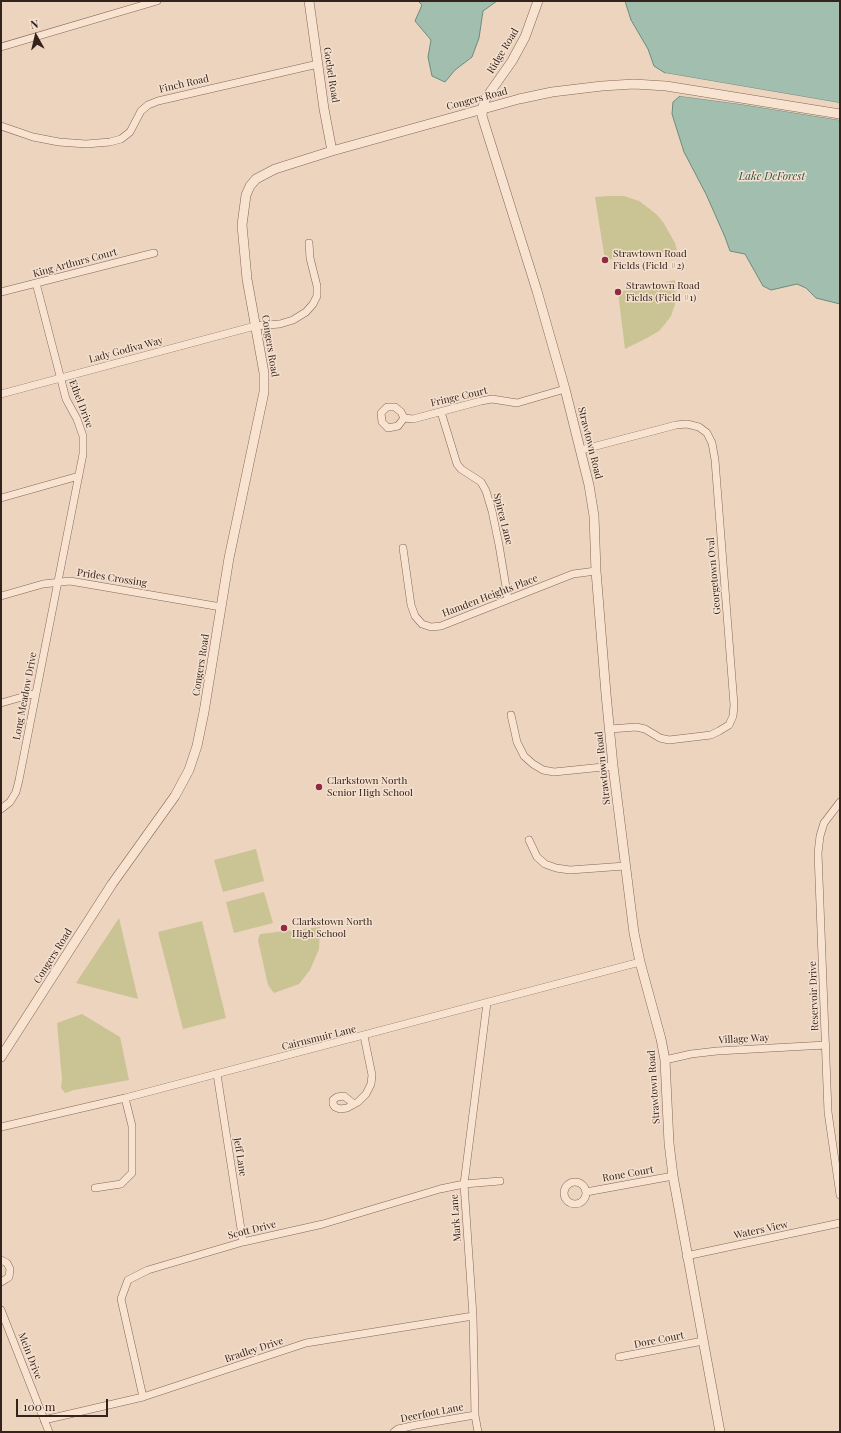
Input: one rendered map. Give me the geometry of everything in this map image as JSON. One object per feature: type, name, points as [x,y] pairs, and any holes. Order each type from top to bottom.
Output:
[{"type":"street","points":[[1,48],[157,1]]},
{"type":"street","name":"Goebel Road","points":[[309,1],[332,151]]},
{"type":"street","name":"Ridge Road","points":[[482,109],[486,98],[521,45],[538,1]]},
{"type":"street","name":"Finch Road","points":[[1,126],[33,137],[60,142],[86,144],[110,142],[120,139],[130,132],[141,111],[148,105],[158,101],[318,64]]},
{"type":"street","name":"Congers Road","points":[[1,1057],[112,884],[168,807],[184,780],[193,760],[201,730],[229,558],[261,413],[264,392],[262,352],[255,326],[243,232],[244,206],[248,190],[256,179],[275,169],[332,151],[519,99],[557,91],[634,84],[666,86],[840,114]]},
{"type":"street","name":"Strawtown Road","points":[[482,109],[485,129],[535,284],[565,389],[589,485],[594,516],[596,571],[613,766],[634,933],[665,1060],[672,1176],[720,1432]]},
{"type":"street","name":"Lady Godiva Way","points":[[1,394],[255,326],[280,324],[293,320],[306,312],[313,304],[317,296],[317,286],[310,258],[309,243]]},
{"type":"street","name":"King Arthurs Court","points":[[1,292],[154,253]]},
{"type":"street","name":"Ethel Drive","points":[[36,283],[66,399],[77,419],[83,436],[83,454],[58,582]]},
{"type":"street","name":"Fringe Court","points":[[404,418],[413,419],[492,399],[517,403],[565,389]]},
{"type":"street","name":"Spirea Lane","points":[[441,412],[457,464],[461,469],[480,482],[486,490],[499,545],[508,599]]},
{"type":"street","name":"Georgetown Oval","points":[[581,450],[676,425],[688,424],[699,427],[707,434],[712,443],[715,460],[734,705],[733,716],[729,725],[710,735],[669,740],[660,738],[645,729],[636,726],[610,729]]},
{"type":"street","points":[[1,498],[79,476]]},
{"type":"street","name":"Hamden Heights Place","points":[[403,548],[411,605],[414,616],[422,624],[431,627],[441,626],[573,574],[596,571]]},
{"type":"street","name":"Prides Crossing","points":[[1,596],[43,584],[70,581],[221,607]]},
{"type":"street","name":"Long Meadow Drive","points":[[1,809],[10,802],[16,792],[58,582]]},
{"type":"street","points":[[1,703],[36,693]]},
{"type":"street","points":[[511,715],[517,742],[524,756],[543,770],[554,772],[613,766]]},
{"type":"street","name":"Reservoir Drive","points":[[840,802],[824,822],[820,836],[818,853],[828,1112],[840,1195]]},
{"type":"street","points":[[529,840],[537,857],[545,864],[556,868],[570,870],[625,866]]},
{"type":"street","name":"Cairnsmuir Lane","points":[[1,1127],[125,1098],[640,962]]},
{"type":"street","name":"Mark Lane","points":[[478,1432],[475,1415],[473,1316],[464,1184],[487,1003]]},
{"type":"street","points":[[354,1104],[366,1094],[371,1084],[372,1075],[364,1036]]},
{"type":"street","name":"Village Way","points":[[665,1060],[691,1054],[717,1051],[826,1045]]},
{"type":"street","name":"Jeff Lane","points":[[217,1074],[243,1242]]},
{"type":"street","points":[[96,1188],[122,1184],[132,1173],[132,1126],[125,1098]]},
{"type":"street","name":"Rone Court","points":[[586,1192],[672,1176]]},
{"type":"street","name":"Scott Drive","points":[[143,1397],[121,1299],[128,1280],[148,1270],[243,1242],[323,1224],[440,1189],[464,1184],[500,1181]]},
{"type":"street","name":"Waters View","points":[[686,1256],[840,1223]]},
{"type":"street","points":[[1,1260],[7,1263],[10,1269],[9,1277],[1,1282]]},
{"type":"street","name":"Mein Drive","points":[[1,1310],[49,1432]]},
{"type":"street","name":"Bradley Drive","points":[[44,1420],[143,1397],[306,1343],[473,1316]]},
{"type":"street","name":"Dore Court","points":[[619,1357],[703,1342]]},
{"type":"street","name":"Deerfoot Lane","points":[[394,1432],[398,1429],[416,1425],[475,1415]]},
{"type":"shaded area","points":[[624,196],[639,201],[656,214],[663,222],[675,243],[677,250],[605,260],[595,197]]},
{"type":"shaded area","points":[[675,280],[676,301],[671,316],[659,331],[625,349],[618,292]]},
{"type":"shaded area","points":[[256,849],[264,881],[223,892],[214,860]]},
{"type":"shaded area","points":[[264,892],[273,923],[234,933],[226,902]]},
{"type":"shaded area","points":[[119,918],[138,999],[76,983]]},
{"type":"shaded area","points":[[202,921],[226,1018],[183,1029],[158,932]]},
{"type":"shaded area","points":[[320,927],[319,949],[310,970],[299,984],[274,993],[268,985],[258,940],[260,934]]},
{"type":"shaded area","points":[[82,1014],[120,1037],[129,1080],[65,1093],[61,1088],[62,1079],[57,1023]]},
{"type":"water","points":[[418,1],[497,1],[483,11],[479,38],[472,57],[455,70],[445,82],[432,76],[428,57],[431,40],[415,21],[422,5]]},
{"type":"water","points":[[625,1],[840,1],[840,103],[665,73],[654,66],[648,49],[631,20]]},
{"type":"water","name":"Lake DeForest","points":[[680,96],[840,120],[840,304],[816,298],[806,288],[797,284],[771,290],[763,286],[745,254],[730,251],[706,194],[684,152],[672,114],[673,102]]},
{"type":"pier","points":[[665,73],[840,103],[840,105],[712,84],[666,75]]},
{"type":"pier","points":[[683,94],[840,118],[840,120],[679,95]]},
{"type":"place","name":"Strawtown Road Fields (Field #2)","points":[[605,260]]},
{"type":"place","name":"Strawtown Road Fields (Field #1)","points":[[618,292]]},
{"type":"place","name":"Clarkstown North Senior High School","points":[[319,787]]},
{"type":"place","name":"Clarkstown North High School","points":[[284,928]]}]
